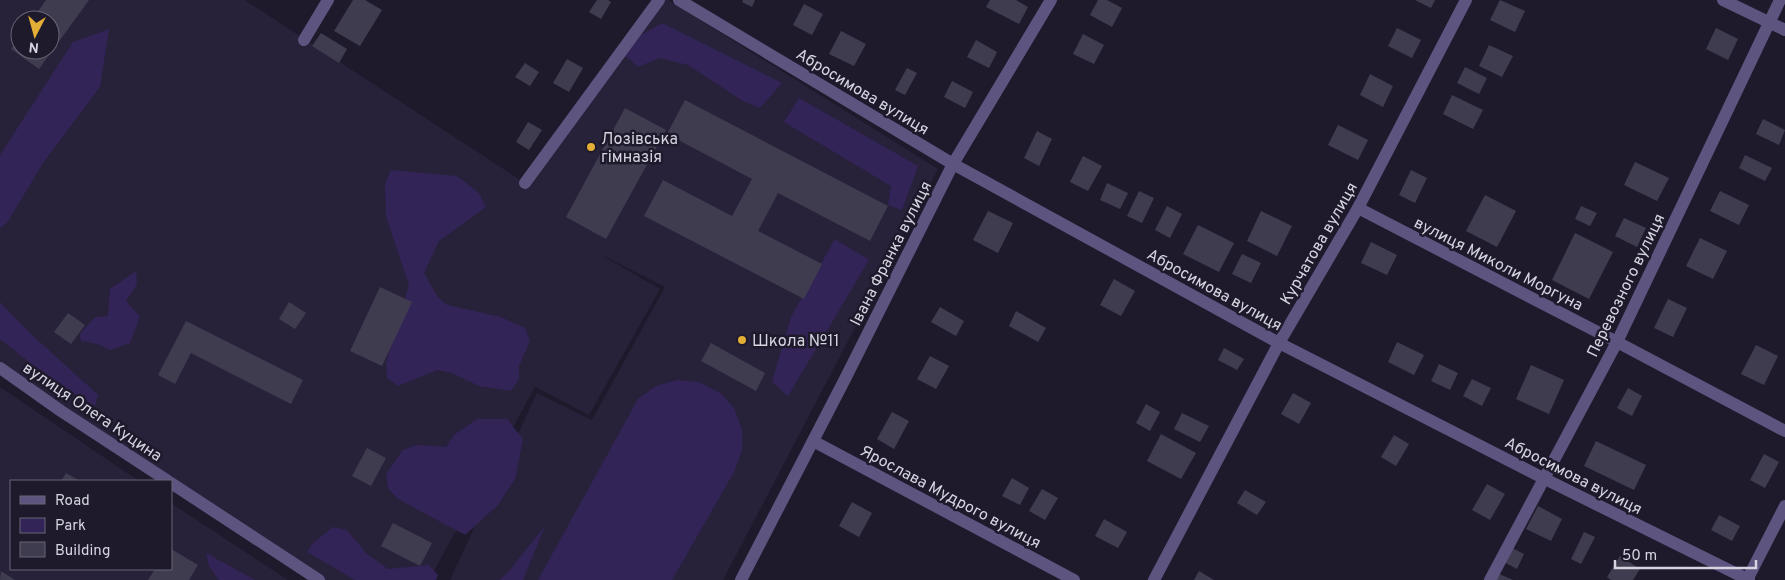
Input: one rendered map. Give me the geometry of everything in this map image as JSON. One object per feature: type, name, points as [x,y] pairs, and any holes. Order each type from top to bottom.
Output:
[{"type":"street","points":[[304,40],[328,0]]},
{"type":"street","points":[[525,183],[659,0]]},
{"type":"street","name":"Абросимова вулиця","points":[[680,0],[953,164],[1279,343],[1748,580]]},
{"type":"street","name":"Івана Франка вулиця","points":[[741,580],[953,164],[1051,0]]},
{"type":"street","name":"Курчатова вулиця","points":[[1154,580],[1279,343],[1358,208],[1466,0]]},
{"type":"street","points":[[1724,0],[1785,30]]},
{"type":"street","name":"Перевозного вулиця","points":[[1490,580],[1617,342],[1780,0]]},
{"type":"street","name":"вулиця Миколи Моргуна","points":[[1358,208],[1785,431]]},
{"type":"street","name":"вулиця Олега Куцина","points":[[0,368],[60,411],[166,480]]},
{"type":"street","name":"Ярослава Мудрого вулиця","points":[[813,441],[1074,580]]},
{"type":"street","points":[[172,485],[320,580]]},
{"type":"street","points":[[1748,580],[1785,506]]},
{"type":"shaded area","points":[[0,0],[245,0],[525,183],[599,81],[665,0],[668,0],[938,169],[723,580],[450,580],[537,393],[592,420],[665,287],[596,252],[660,289],[589,415],[535,387],[429,580],[319,580],[172,482],[172,480],[169,480],[0,368]]},
{"type":"shaded area","points":[[0,387],[138,480],[10,480],[10,570],[172,570],[172,504],[288,580],[0,580]]},
{"type":"green space","points":[[662,23],[782,83],[760,108],[743,101],[688,65],[659,58],[638,67],[622,53],[627,43]]},
{"type":"green space","points":[[109,29],[100,87],[43,163],[7,223],[0,228],[0,155],[73,42]]},
{"type":"green space","points":[[799,98],[918,166],[902,210],[888,205],[891,186],[784,122]]},
{"type":"green space","points":[[391,170],[457,176],[479,193],[486,207],[439,241],[424,273],[437,296],[447,305],[501,317],[525,328],[530,341],[519,366],[519,379],[511,391],[479,386],[452,373],[437,370],[398,386],[387,378],[386,363],[409,285],[386,216],[385,184]]},
{"type":"green space","points":[[835,239],[869,260],[788,396],[772,382],[791,317]]},
{"type":"green space","points":[[136,271],[137,284],[126,301],[140,317],[130,343],[110,350],[97,344],[81,341],[80,334],[95,317],[108,316],[110,289]]},
{"type":"green space","points":[[0,302],[30,333],[98,395],[95,406],[52,380],[0,339]]},
{"type":"green space","points":[[677,380],[699,382],[719,392],[734,408],[742,429],[742,451],[734,472],[672,580],[538,580],[638,399],[656,386]]},
{"type":"green space","points":[[477,419],[507,419],[523,439],[515,479],[498,505],[465,535],[398,499],[388,488],[386,474],[403,450],[416,445],[446,447],[454,435]]},
{"type":"green space","points":[[545,526],[523,580],[500,580],[508,572]]},
{"type":"green space","points":[[333,527],[347,530],[366,553],[388,569],[429,565],[438,575],[436,580],[355,580],[307,552],[312,544]]},
{"type":"green space","points":[[206,553],[255,580],[219,580],[209,566]]},
{"type":"building","points":[[46,0],[89,0],[60,40],[60,10],[39,10]]},
{"type":"building","points":[[353,0],[365,0],[382,10],[360,46],[334,31]]},
{"type":"building","points":[[597,0],[608,0],[611,2],[601,19],[589,12]]},
{"type":"building","points":[[743,0],[755,0],[752,7],[742,2]]},
{"type":"building","points":[[990,0],[1016,0],[1028,7],[1019,24],[986,7]]},
{"type":"building","points":[[1098,0],[1107,0],[1122,8],[1112,27],[1090,15]]},
{"type":"building","points":[[1415,0],[1435,0],[1431,8]]},
{"type":"building","points":[[1500,0],[1525,11],[1515,32],[1490,20]]},
{"type":"building","points":[[804,4],[823,14],[812,35],[793,25]]},
{"type":"building","points":[[1397,28],[1421,40],[1412,58],[1388,46]]},
{"type":"building","points":[[1716,28],[1738,39],[1728,60],[1706,49]]},
{"type":"building","points":[[841,31],[866,44],[854,66],[829,54]]},
{"type":"building","points":[[321,33],[347,49],[339,63],[312,46]]},
{"type":"building","points":[[1083,34],[1104,45],[1094,64],[1073,54]]},
{"type":"building","points":[[976,40],[997,52],[989,68],[967,57]]},
{"type":"building","points":[[1489,45],[1513,56],[1502,77],[1479,66]]},
{"type":"building","points":[[567,59],[583,68],[569,92],[553,83]]},
{"type":"building","points":[[26,60],[46,60],[39,69]]},
{"type":"building","points":[[525,63],[539,72],[530,86],[515,77]]},
{"type":"building","points":[[1465,67],[1487,78],[1479,94],[1457,83]]},
{"type":"building","points":[[907,68],[917,73],[905,95],[895,90]]},
{"type":"building","points":[[1370,74],[1393,86],[1383,107],[1360,95]]},
{"type":"building","points":[[952,81],[973,92],[965,108],[944,97]]},
{"type":"building","points":[[1452,95],[1483,110],[1473,129],[1443,114]]},
{"type":"building","points":[[685,100],[888,206],[870,241],[778,193],[758,231],[822,264],[804,299],[644,216],[663,180],[732,216],[752,179],[667,134]]},
{"type":"building","points":[[625,108],[666,130],[606,239],[566,217]]},
{"type":"building","points":[[1763,119],[1785,130],[1779,145],[1756,134]]},
{"type":"building","points":[[528,122],[542,130],[529,150],[516,142]]},
{"type":"building","points":[[1338,125],[1368,140],[1358,160],[1328,145]]},
{"type":"building","points":[[1037,131],[1052,139],[1039,166],[1024,158]]},
{"type":"building","points":[[1745,155],[1772,168],[1765,181],[1739,168]]},
{"type":"building","points":[[1083,156],[1102,166],[1088,191],[1070,182]]},
{"type":"building","points":[[1635,162],[1669,178],[1657,201],[1624,185]]},
{"type":"building","points":[[1411,170],[1427,178],[1415,203],[1399,195]]},
{"type":"building","points":[[1107,183],[1128,193],[1120,209],[1100,200]]},
{"type":"building","points":[[1139,191],[1154,198],[1142,223],[1127,216]]},
{"type":"building","points":[[1720,191],[1749,205],[1739,225],[1710,211]]},
{"type":"building","points":[[1485,195],[1516,211],[1497,247],[1466,231]]},
{"type":"building","points":[[1167,206],[1182,214],[1170,238],[1155,230]]},
{"type":"building","points":[[1581,206],[1597,213],[1590,226],[1575,219]]},
{"type":"building","points":[[988,211],[1013,223],[998,253],[973,240]]},
{"type":"building","points":[[1261,211],[1292,226],[1277,256],[1247,241]]},
{"type":"building","points":[[1624,218],[1646,228],[1637,247],[1615,236]]},
{"type":"building","points":[[1198,225],[1234,243],[1219,272],[1183,254]]},
{"type":"building","points":[[1575,233],[1613,252],[1589,299],[1552,280]]},
{"type":"building","points":[[1700,238],[1727,251],[1713,279],[1686,266]]},
{"type":"building","points":[[1371,242],[1397,255],[1387,275],[1361,263]]},
{"type":"building","points":[[1242,254],[1261,263],[1251,283],[1232,274]]},
{"type":"building","points":[[1114,279],[1135,291],[1121,316],[1100,305]]},
{"type":"building","points":[[380,287],[412,302],[382,366],[350,351]]},
{"type":"building","points":[[1668,299],[1687,308],[1673,337],[1654,328]]},
{"type":"building","points":[[289,302],[306,313],[295,329],[279,319]]},
{"type":"building","points":[[940,307],[964,321],[956,336],[931,322]]},
{"type":"building","points":[[1016,311],[1046,328],[1038,342],[1009,326]]},
{"type":"building","points":[[68,313],[85,325],[71,344],[54,332]]},
{"type":"building","points":[[186,321],[303,380],[291,404],[191,353],[175,384],[158,375]]},
{"type":"building","points":[[1397,342],[1424,355],[1414,375],[1388,362]]},
{"type":"building","points":[[711,343],[765,373],[756,391],[701,361]]},
{"type":"building","points":[[1756,345],[1778,356],[1764,385],[1741,374]]},
{"type":"building","points":[[1224,348],[1244,359],[1237,370],[1218,360]]},
{"type":"building","points":[[930,356],[949,366],[936,389],[917,379]]},
{"type":"building","points":[[1439,364],[1458,373],[1450,390],[1431,381]]},
{"type":"building","points":[[1531,365],[1564,380],[1549,414],[1516,399]]},
{"type":"building","points":[[1472,379],[1491,388],[1482,406],[1463,396]]},
{"type":"building","points":[[1628,388],[1642,396],[1632,416],[1617,408]]},
{"type":"building","points":[[1293,393],[1311,403],[1299,424],[1281,414]]},
{"type":"building","points":[[1146,404],[1160,412],[1150,431],[1136,423]]},
{"type":"building","points":[[892,412],[909,421],[894,449],[877,439]]},
{"type":"building","points":[[1182,413],[1209,426],[1200,442],[1174,429]]},
{"type":"building","points":[[1161,434],[1196,453],[1181,479],[1147,461]]},
{"type":"building","points":[[1394,435],[1409,444],[1396,466],[1381,457]]},
{"type":"building","points":[[1596,441],[1646,465],[1634,490],[1584,466]]},
{"type":"building","points":[[367,448],[386,458],[371,486],[352,476]]},
{"type":"building","points":[[1764,454],[1779,462],[1765,488],[1750,480]]},
{"type":"building","points":[[66,473],[78,480],[62,480]]},
{"type":"building","points":[[1012,478],[1029,488],[1020,505],[1002,496]]},
{"type":"building","points":[[1487,484],[1505,494],[1490,520],[1472,510]]},
{"type":"building","points":[[1042,489],[1058,498],[1045,520],[1029,511]]},
{"type":"building","points":[[1245,490],[1266,502],[1257,515],[1237,503]]},
{"type":"building","points":[[852,502],[872,513],[859,537],[839,526]]},
{"type":"building","points":[[1538,506],[1562,519],[1551,541],[1526,529]]},
{"type":"building","points":[[1719,515],[1740,526],[1732,541],[1711,530]]},
{"type":"building","points":[[1104,519],[1127,532],[1118,548],[1095,536]]},
{"type":"building","points":[[393,523],[432,543],[420,566],[381,546]]},
{"type":"building","points":[[1584,532],[1595,537],[1581,564],[1571,559]]},
{"type":"building","points":[[1510,547],[1524,554],[1517,569],[1502,561]]},
{"type":"building","points":[[172,550],[198,565],[189,580],[148,580],[154,570],[172,570]]},
{"type":"building","points":[[1620,556],[1640,569],[1633,580],[1611,580],[1607,577]]},
{"type":"building","points":[[1,571],[15,580],[0,580]]},
{"type":"building","points":[[1199,571],[1214,580],[1194,580]]},
{"type":"building","points":[[1497,573],[1513,580],[1497,580]]},
{"type":"place","name":"Лозівська гімназія","points":[[591,147]]},
{"type":"place","name":"Школа №11","points":[[742,340]]}]
